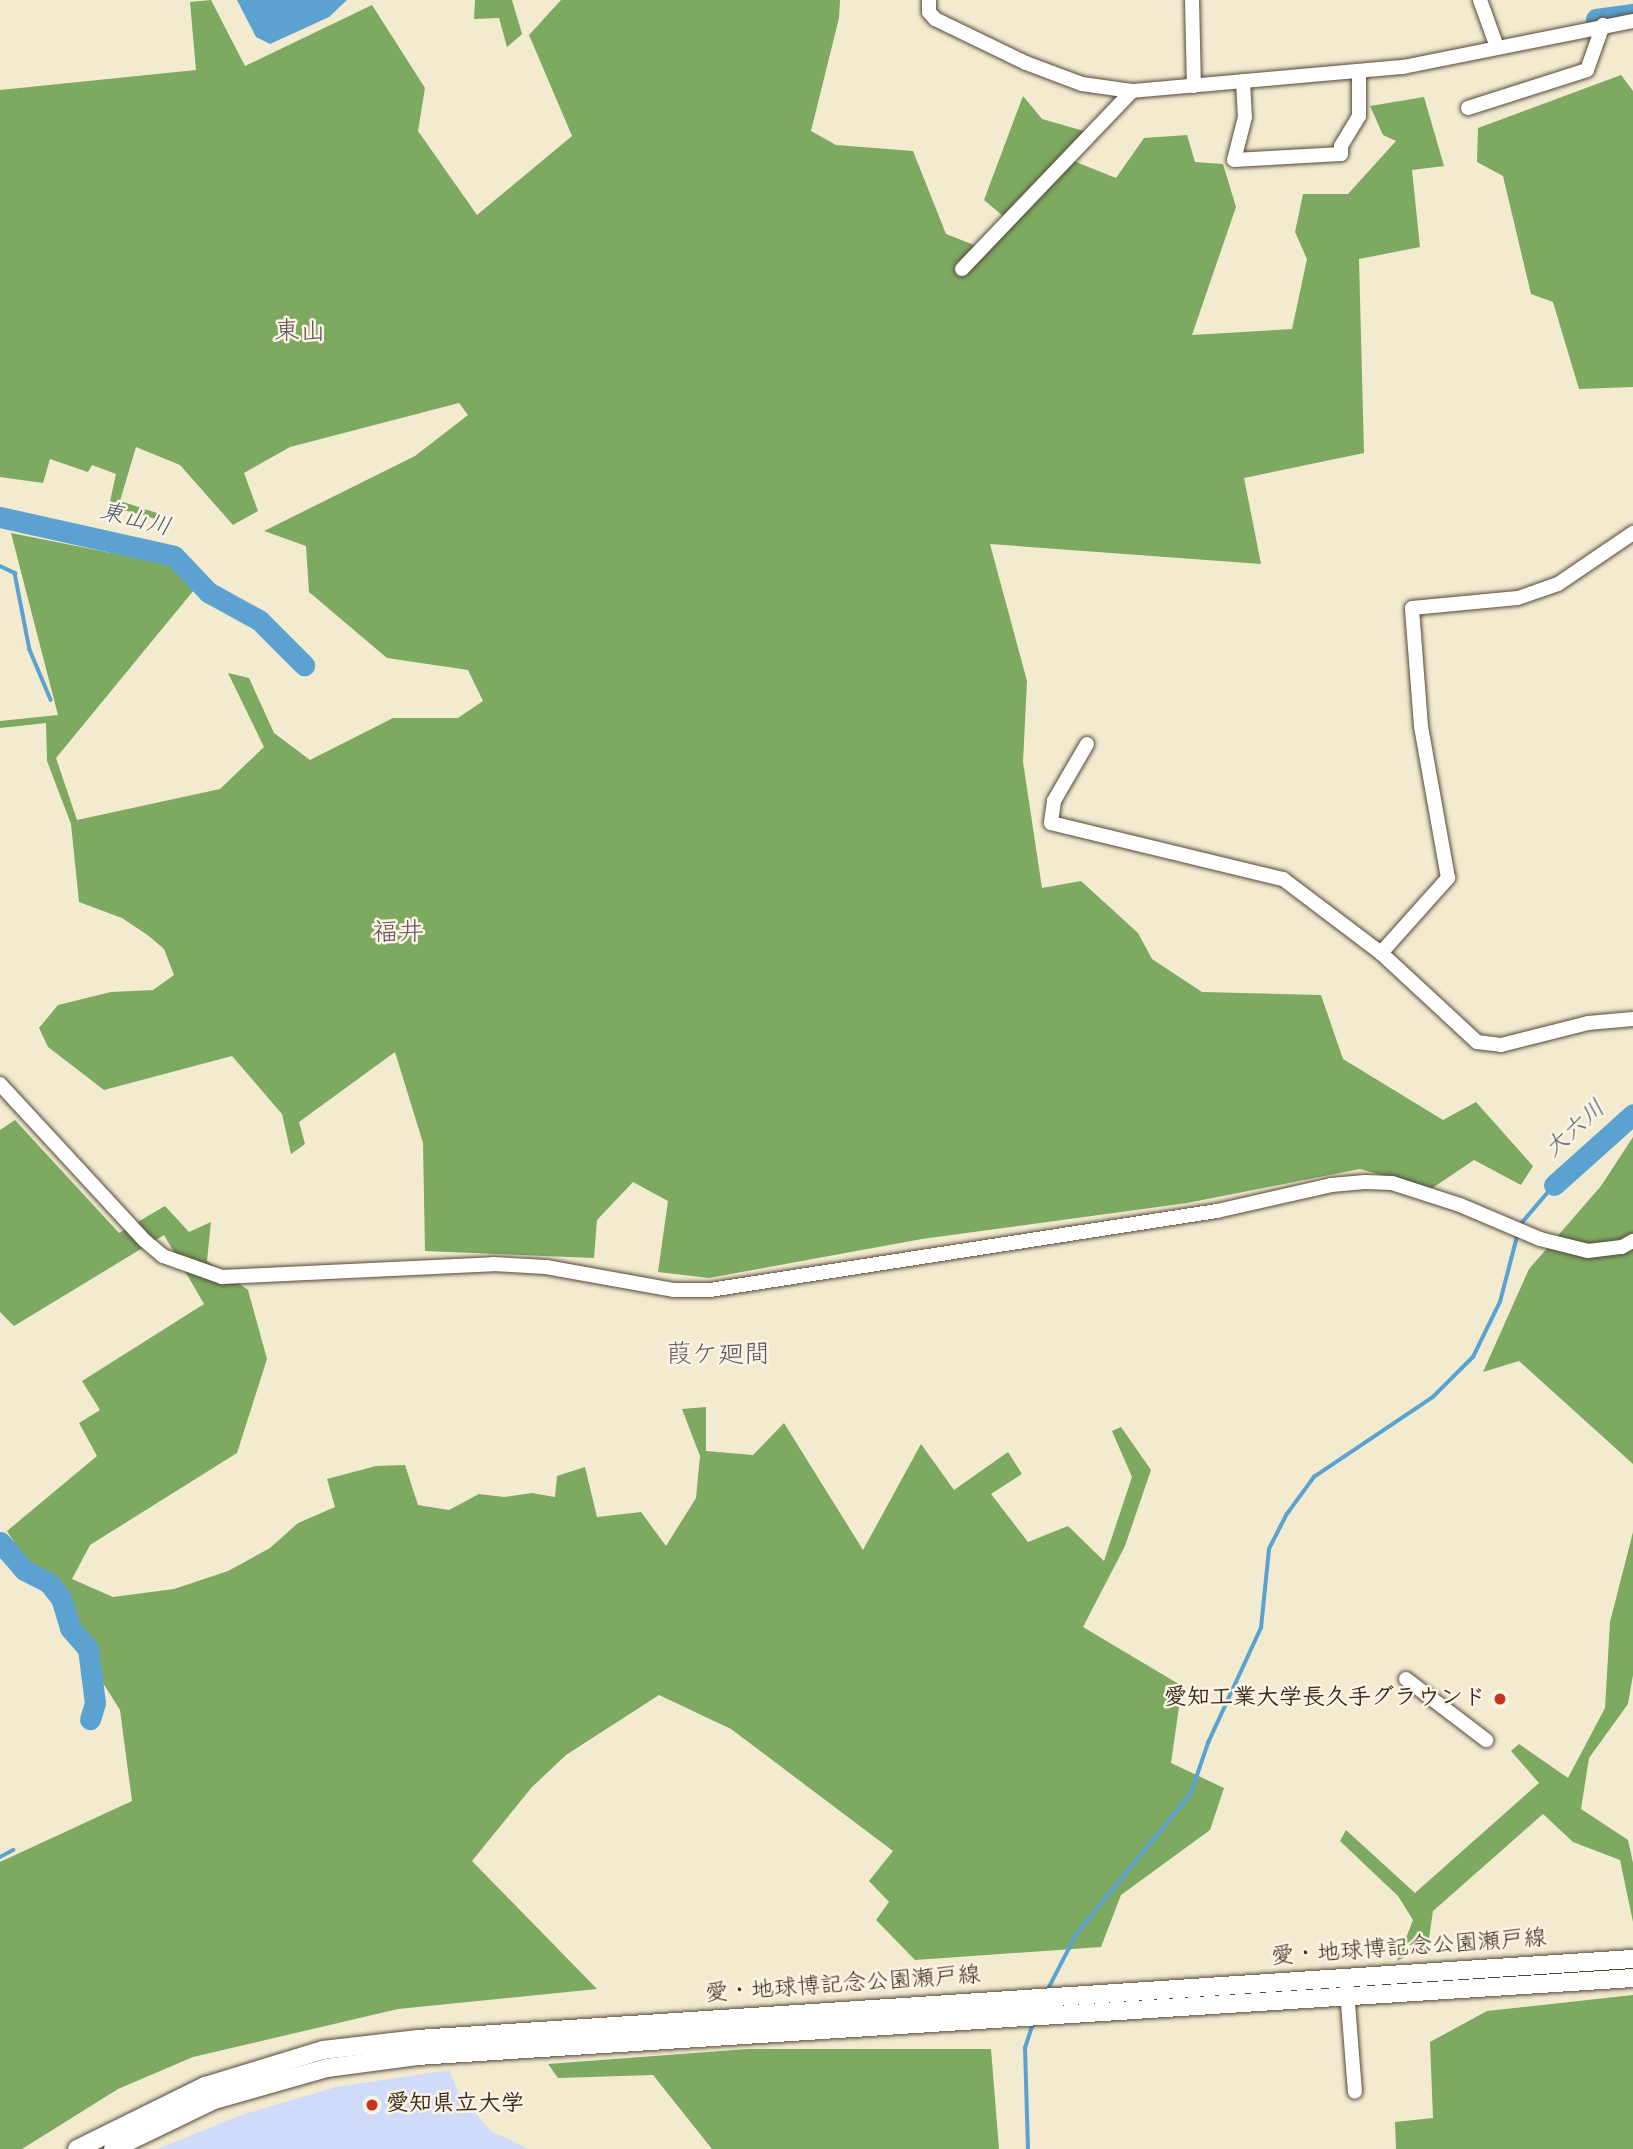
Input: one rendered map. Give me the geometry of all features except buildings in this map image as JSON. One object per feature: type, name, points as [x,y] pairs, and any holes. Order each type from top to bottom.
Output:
[{"type":"main road","name":"愛・地球博記念公園瀬戸線","points":[[1346,1987],[1633,1959]]},
{"type":"main road","name":"愛・地球博記念公園瀬戸線","points":[[113,2149],[214,2100],[327,2068],[417,2056],[1212,1994],[1633,1978]]},
{"type":"main road","name":"愛・地球博記念公園瀬戸線","points":[[77,2149],[205,2086],[323,2050],[418,2039],[1015,2009]]},
{"type":"street","points":[[929,0],[929,12],[935,19],[1026,63],[1082,84],[1132,91],[1403,67],[1633,21]]},
{"type":"street","points":[[1192,0],[1195,86]]},
{"type":"street","points":[[1480,0],[1497,47]]},
{"type":"street","points":[[1468,108],[1587,70],[1603,25]]},
{"type":"street","points":[[1243,81],[1245,117],[1234,160],[1341,153],[1341,146],[1359,116],[1359,71]]},
{"type":"street","points":[[962,269],[1132,91]]},
{"type":"street","points":[[1381,953],[1448,878],[1421,726],[1412,608],[1518,598],[1558,584],[1633,533]]},
{"type":"street","points":[[1087,744],[1054,801],[1051,822],[1283,880],[1381,953],[1477,1042],[1502,1045],[1588,1023],[1633,1019]]},
{"type":"street","points":[[0,1084],[144,1240],[163,1256],[222,1276],[493,1264],[546,1267],[674,1290],[710,1290],[1217,1211],[1365,1182],[1392,1183],[1541,1238],[1588,1251],[1622,1247],[1633,1241]]},
{"type":"street","points":[[1406,1679],[1486,1740]]},
{"type":"street","points":[[1346,1987],[1355,2092]]},
{"type":"shaded area","name":"愛知県立大学","points":[[449,2070],[459,2094],[491,2131],[529,2149],[158,2149],[238,2116],[336,2087]]},
{"type":"green space","points":[[211,0],[245,66],[372,5],[425,88],[418,131],[477,215],[572,136],[529,35],[561,0],[840,0],[839,18],[811,131],[836,145],[913,151],[946,234],[987,250],[1010,222],[984,200],[1023,96],[1042,119],[1084,131],[1071,160],[1116,178],[1144,138],[1187,135],[1195,162],[1223,164],[1236,207],[1192,335],[1292,329],[1307,259],[1295,232],[1303,194],[1348,194],[1396,141],[1383,135],[1370,106],[1424,97],[1444,166],[1412,170],[1420,247],[1359,259],[1364,453],[1244,478],[1261,564],[990,544],[1027,681],[1023,762],[1042,888],[1081,881],[1138,933],[1152,959],[1202,992],[1321,995],[1343,1059],[1443,1120],[1476,1102],[1533,1166],[1521,1185],[1474,1160],[1431,1189],[1360,1169],[1187,1203],[922,1239],[709,1278],[658,1272],[668,1201],[633,1182],[597,1220],[594,1258],[425,1251],[423,1143],[395,1052],[299,1122],[305,1144],[291,1154],[282,1114],[232,1056],[104,1090],[48,1047],[39,1028],[58,1005],[111,992],[153,990],[174,975],[164,949],[149,936],[122,918],[79,902],[71,824],[47,761],[46,723],[0,728],[0,721],[58,715],[11,533],[172,565],[194,590],[56,758],[77,820],[220,789],[264,747],[228,673],[249,678],[274,733],[310,760],[393,718],[458,718],[483,701],[468,670],[387,658],[309,592],[306,546],[264,531],[415,456],[468,415],[459,403],[290,447],[244,473],[258,511],[233,525],[180,465],[136,447],[120,501],[160,514],[156,519],[109,506],[116,474],[92,465],[88,472],[50,459],[43,483],[0,477],[0,90],[196,70],[190,2]]},
{"type":"green space","points":[[475,0],[512,0],[522,34],[507,47],[499,18],[474,19]]},
{"type":"green space","points":[[1621,75],[1633,91],[1633,387],[1579,389],[1553,302],[1531,294],[1503,176],[1477,162],[1478,128]]},
{"type":"green space","points":[[15,1120],[119,1233],[165,1206],[189,1232],[211,1222],[207,1261],[248,1290],[267,1359],[237,1453],[90,1545],[72,1579],[113,1597],[174,1589],[228,1571],[270,1548],[298,1523],[335,1507],[327,1479],[376,1466],[405,1465],[418,1505],[449,1510],[479,1494],[504,1497],[532,1493],[555,1497],[557,1476],[585,1467],[597,1517],[641,1512],[666,1546],[696,1498],[700,1456],[682,1409],[706,1407],[706,1451],[753,1455],[784,1423],[863,1550],[921,1444],[954,1490],[1008,1452],[1022,1474],[991,1494],[1028,1542],[1068,1526],[1104,1561],[1132,1477],[1112,1431],[1121,1427],[1151,1470],[1125,1546],[1083,1627],[1182,1686],[1171,1763],[1224,1788],[1210,1830],[1121,1895],[1101,1947],[915,1960],[876,1920],[889,1902],[869,1881],[893,1851],[731,1729],[659,1695],[566,1755],[532,1787],[472,1861],[597,1989],[398,2009],[193,2057],[118,2089],[22,2149],[0,2149],[0,1862],[132,1801],[120,1710],[7,1531],[97,1456],[79,1423],[100,1410],[82,1381],[204,1304],[164,1235],[14,1326],[0,1312],[0,1130]]},
{"type":"green space","points":[[1633,1137],[1633,1464],[1519,1361],[1483,1372],[1529,1269],[1601,1186]]},
{"type":"green space","points":[[1633,1532],[1633,1675],[1628,1704],[1589,1758],[1581,1809],[1628,1840],[1633,1863],[1633,1922],[1620,1860],[1573,1842],[1543,1814],[1433,1911],[1428,1945],[1397,1961],[1413,1920],[1398,1896],[1340,1841],[1346,1830],[1415,1893],[1539,1783],[1511,1751],[1519,1744],[1568,1778],[1605,1708],[1610,1622]]},
{"type":"green space","points":[[1633,1995],[1633,2149],[1396,2149],[1395,2122],[1433,2118],[1430,2042],[1487,2011]]},
{"type":"green space","points":[[748,2049],[991,2049],[999,2149],[712,2149],[653,2075],[558,2078],[548,2064]]},
{"type":"water","points":[[237,0],[347,0],[329,17],[270,44],[256,37]]},
{"type":"waterway","points":[[1596,19],[1633,14]]},
{"type":"waterway","name":"東山川","points":[[0,517],[174,556],[208,592],[259,620],[304,665]]},
{"type":"waterway","points":[[0,566],[15,573],[30,650],[51,700]]},
{"type":"waterway","name":"大六川","points":[[1554,1185],[1633,1114]]},
{"type":"waterway","points":[[1520,1225],[1554,1185]]},
{"type":"waterway","points":[[1047,1991],[1077,1933],[1191,1793],[1208,1743],[1261,1628],[1269,1549],[1287,1514],[1314,1477],[1433,1397],[1473,1357],[1500,1302],[1518,1233]]},
{"type":"waterway","points":[[0,1542],[24,1570],[48,1582],[61,1598],[70,1628],[88,1649],[95,1703],[90,1719]]},
{"type":"waterway","points":[[0,1857],[13,1850]]},
{"type":"waterway","points":[[1028,2149],[1025,2048],[1033,2023]]},
{"type":"place","name":"愛知工業大学長久手グラウンド","points":[[1500,1699]]},
{"type":"place","name":"愛知県立大学","points":[[372,2105]]},
{"type":"district","name":"東山","points":[[300,334]]},
{"type":"district","name":"福井","points":[[398,935]]},
{"type":"district","name":"葭ケ廻間","points":[[718,1357]]}]
